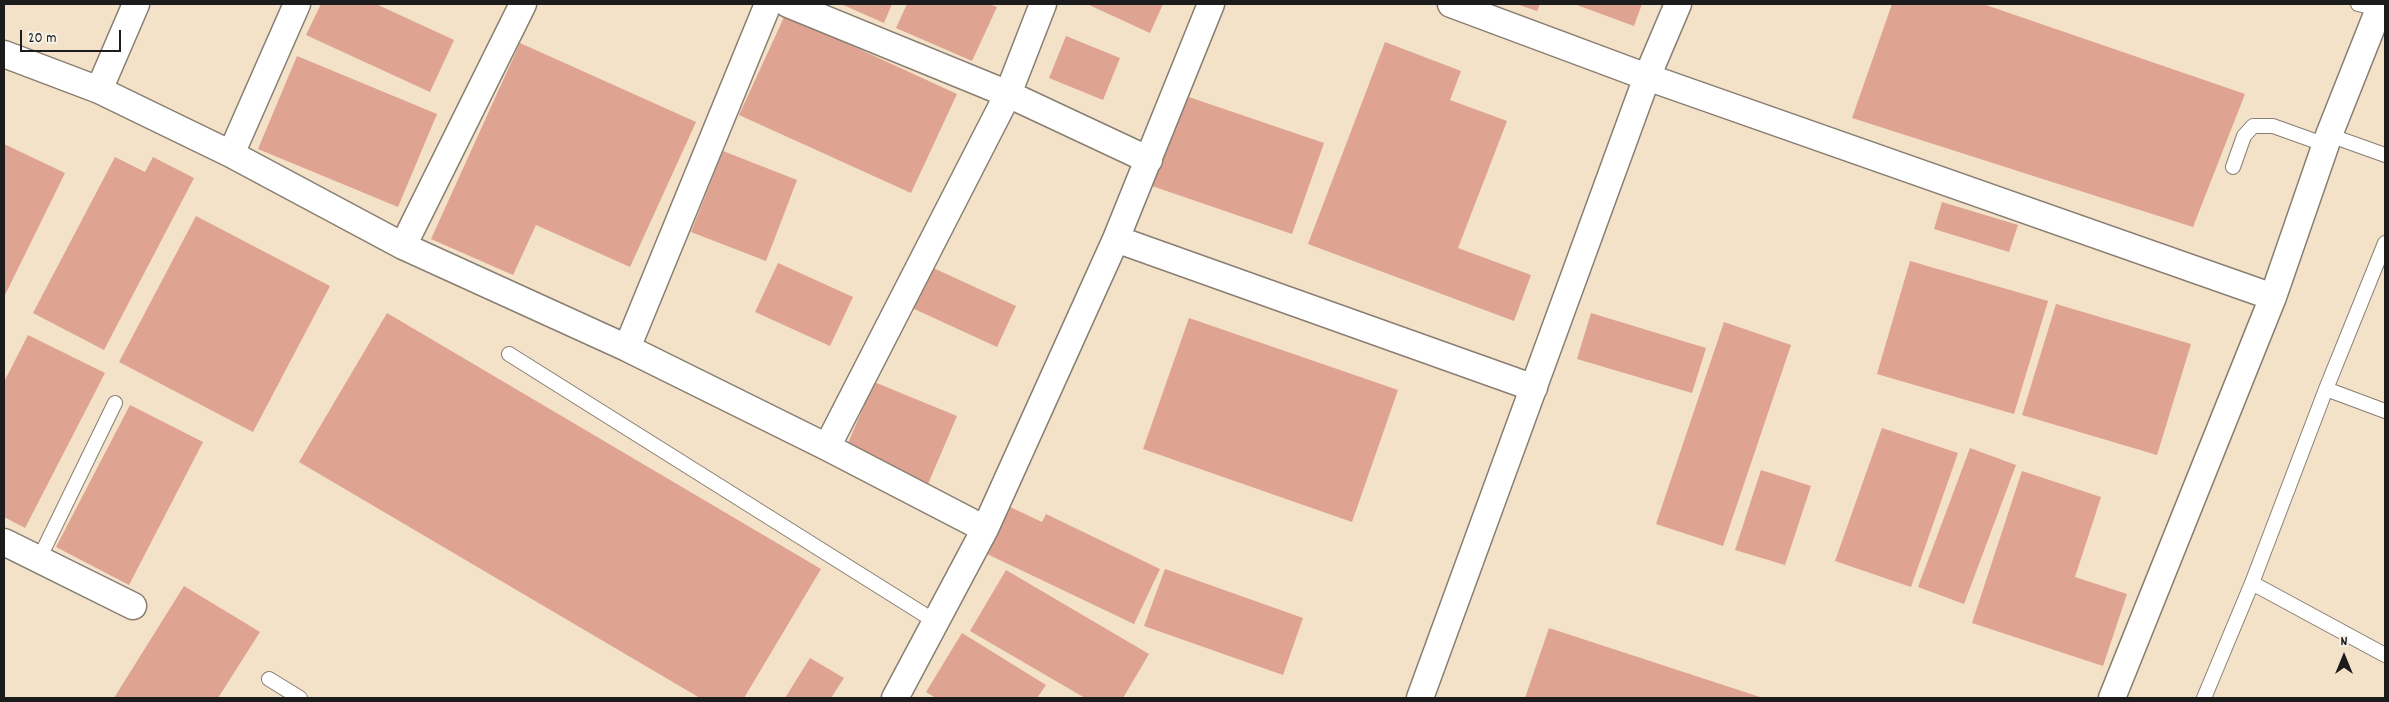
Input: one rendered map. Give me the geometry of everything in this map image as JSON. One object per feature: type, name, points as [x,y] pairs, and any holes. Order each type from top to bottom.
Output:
[{"type":"street","points":[[99,90],[136,4]]},
{"type":"street","points":[[232,154],[297,4]]},
{"type":"street","points":[[403,246],[523,4]]},
{"type":"street","points":[[627,348],[768,4]]},
{"type":"street","points":[[788,4],[1008,94],[1149,160]]},
{"type":"street","points":[[827,447],[1008,94],[1043,4]]},
{"type":"street","points":[[895,698],[985,529],[1116,239],[1211,4]]},
{"type":"street","points":[[1451,4],[1647,77],[2273,297]]},
{"type":"street","points":[[1420,698],[1647,77],[1678,4]]},
{"type":"street","points":[[2112,698],[2273,297],[2373,5]]},
{"type":"street","points":[[4,54],[99,90],[232,154],[403,246],[627,348],[827,447],[985,529]]},
{"type":"street","points":[[1116,239],[1534,388]]},
{"type":"street","points":[[4,542],[133,606]]},
{"type":"lane","points":[[2233,167],[2244,136],[2253,126],[2273,126],[2385,155]]},
{"type":"lane","points":[[2204,698],[2252,583],[2326,389],[2385,243]]},
{"type":"lane","points":[[509,354],[936,622]]},
{"type":"lane","points":[[2326,389],[2385,411]]},
{"type":"lane","points":[[39,559],[116,404]]},
{"type":"lane","points":[[2252,583],[2385,655]]},
{"type":"lane","points":[[269,679],[300,698]]},
{"type":"building","points":[[321,4],[376,4],[454,40],[430,92],[306,35]]},
{"type":"building","points":[[841,4],[892,4],[884,23]]},
{"type":"building","points":[[907,4],[989,4],[997,7],[972,61],[896,28]]},
{"type":"building","points":[[1087,4],[1163,4],[1150,33]]},
{"type":"building","points":[[1516,4],[1540,4],[1537,11]]},
{"type":"building","points":[[1574,4],[1642,4],[1634,26]]},
{"type":"building","points":[[1892,4],[1983,4],[2245,94],[2193,227],[1852,118]]},
{"type":"building","points":[[785,15],[957,94],[911,193],[739,115]]},
{"type":"building","points":[[1066,36],[1120,58],[1103,100],[1049,78]]},
{"type":"building","points":[[1385,42],[1461,71],[1450,100],[1507,121],[1458,248],[1531,275],[1514,321],[1308,244]]},
{"type":"building","points":[[520,43],[696,122],[630,267],[536,225],[513,275],[431,239]]},
{"type":"building","points":[[297,56],[437,114],[398,207],[258,149]]},
{"type":"building","points":[[1183,95],[1324,143],[1292,234],[1152,186]]},
{"type":"building","points":[[4,144],[65,173],[4,297]]},
{"type":"building","points":[[723,151],[797,180],[766,261],[691,232]]},
{"type":"building","points":[[115,157],[145,172],[153,157],[194,178],[104,350],[33,313]]},
{"type":"building","points":[[1942,202],[2018,225],[2009,252],[1934,229]]},
{"type":"building","points":[[196,216],[330,286],[253,432],[119,362]]},
{"type":"building","points":[[1910,261],[2048,301],[2014,414],[1877,374]]},
{"type":"building","points":[[778,263],[853,297],[830,346],[755,312]]},
{"type":"building","points":[[929,266],[1016,306],[997,347],[910,307]]},
{"type":"building","points":[[2056,304],[2191,344],[2157,455],[2022,415]]},
{"type":"building","points":[[387,313],[821,569],[744,698],[700,698],[299,462]]},
{"type":"building","points":[[1591,313],[1706,348],[1692,393],[1577,359]]},
{"type":"building","points":[[1189,318],[1398,390],[1352,522],[1143,449]]},
{"type":"building","points":[[1724,322],[1791,345],[1723,546],[1656,524]]},
{"type":"building","points":[[28,335],[105,373],[25,528],[4,517],[4,382]]},
{"type":"building","points":[[874,382],[957,416],[928,484],[845,450]]},
{"type":"building","points":[[130,405],[203,442],[129,585],[56,547]]},
{"type":"building","points":[[1882,428],[1958,453],[1911,587],[1835,561]]},
{"type":"building","points":[[1970,448],[2016,465],[1964,604],[1918,587]]},
{"type":"building","points":[[1761,470],[1811,486],[1785,565],[1735,550]]},
{"type":"building","points":[[2022,471],[2101,497],[2075,577],[2127,594],[2103,666],[1972,623]]},
{"type":"building","points":[[1010,507],[1042,522],[1046,514],[1160,569],[1134,624],[987,554]]},
{"type":"building","points":[[1165,569],[1303,618],[1283,675],[1144,626]]},
{"type":"building","points":[[1006,570],[1149,654],[1123,698],[1085,698],[970,631]]},
{"type":"building","points":[[184,586],[260,632],[218,698],[114,698]]},
{"type":"building","points":[[1549,628],[1763,698],[1525,698]]},
{"type":"building","points":[[962,633],[1046,685],[1037,698],[936,698],[926,692]]},
{"type":"building","points":[[810,658],[844,678],[831,698],[785,698]]}]
